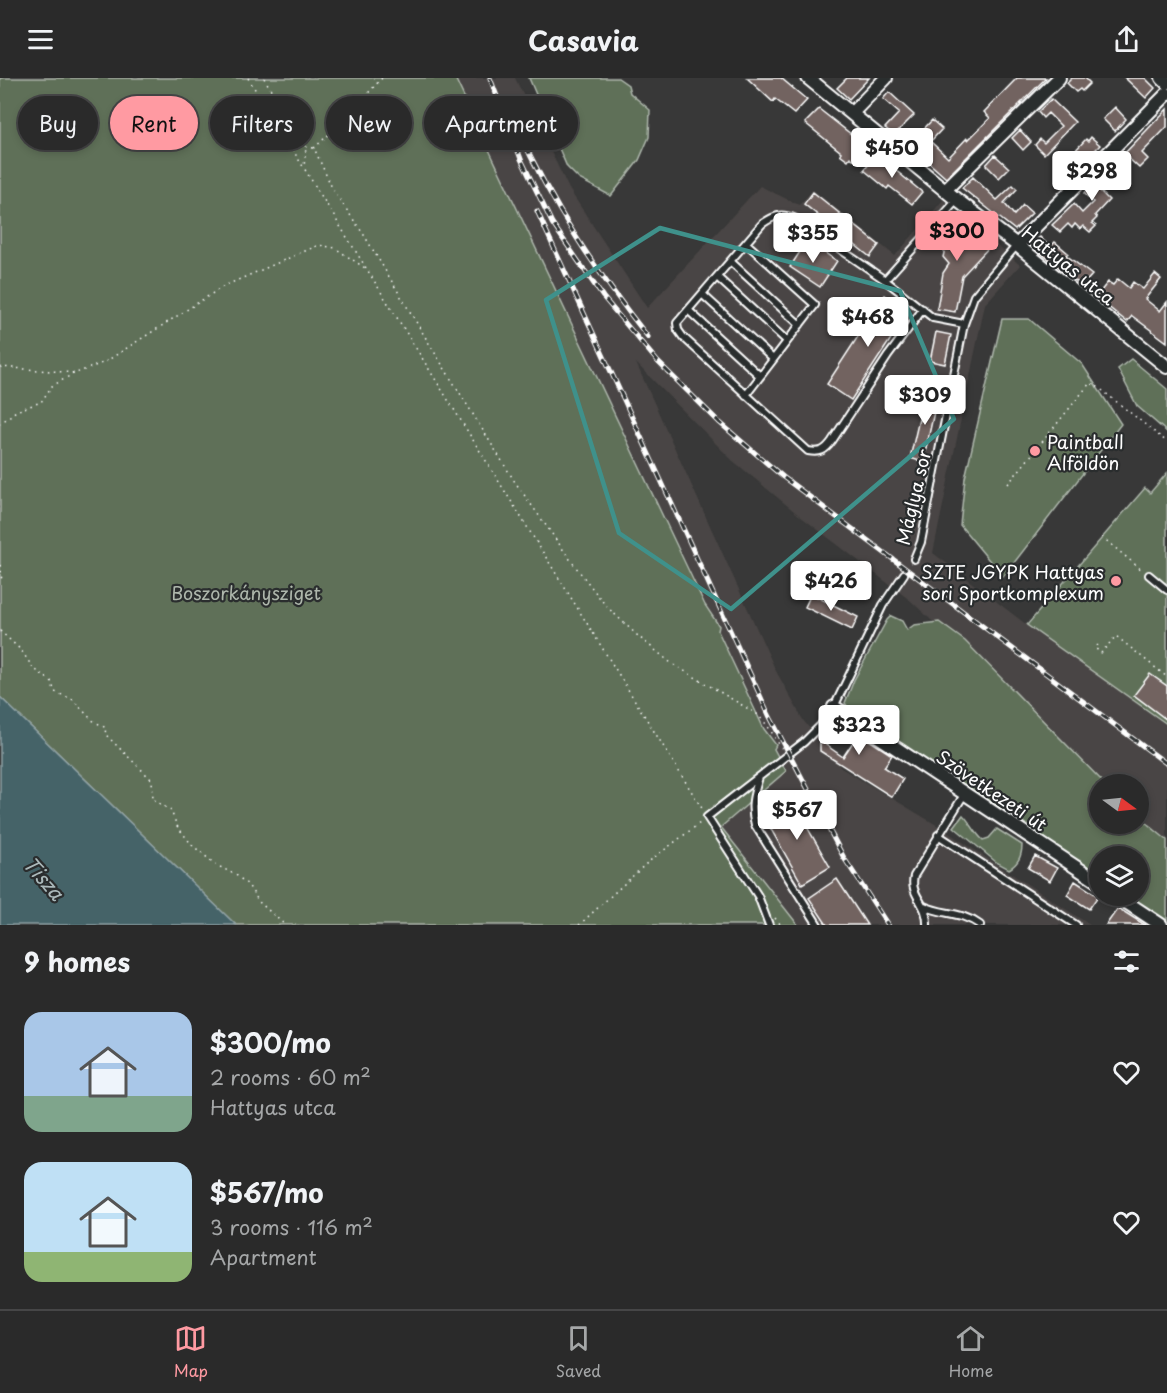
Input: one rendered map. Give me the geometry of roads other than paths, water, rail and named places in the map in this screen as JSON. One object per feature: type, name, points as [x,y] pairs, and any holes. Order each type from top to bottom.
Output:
[{"type":"street","name":"Hattyas utca","points":[[808,78],[1167,367]]},
{"type":"street","points":[[852,113],[886,78]]},
{"type":"street","points":[[945,190],[1059,78]]},
{"type":"street","points":[[1162,78],[1167,83]]},
{"type":"street","points":[[1017,245],[1167,94]]},
{"type":"street","name":"Szövetkezeti út","points":[[834,707],[1089,877]]},
{"type":"street","points":[[1132,906],[1161,925]]},
{"type":"lane","points":[[885,280],[957,200]]},
{"type":"lane","points":[[922,309],[826,449],[818,453],[808,452],[682,338],[677,323],[762,224],[774,215],[786,215],[796,219],[885,280],[922,309],[933,318],[964,324]]},
{"type":"lane","points":[[746,243],[815,305],[746,395]]},
{"type":"lane","name":"Máglya sor","points":[[914,559],[921,542],[964,324],[974,296],[1017,245]]},
{"type":"lane","points":[[730,261],[800,324]]},
{"type":"lane","points":[[717,277],[787,341]]},
{"type":"lane","points":[[702,294],[773,359]]},
{"type":"lane","points":[[688,310],[760,376]]},
{"type":"lane","points":[[769,925],[758,896],[707,817],[814,732],[834,707],[883,605],[904,574]]},
{"type":"lane","points":[[1149,575],[1167,590]]},
{"type":"lane","points":[[760,777],[751,812],[755,825],[818,925]]},
{"type":"lane","points":[[965,793],[916,870],[912,882],[915,894],[924,906],[932,910],[955,913],[980,925]]},
{"type":"lane","points":[[938,835],[1076,925]]},
{"type":"lane","points":[[924,906],[927,925]]},
{"type":"water","name":"Tisza","points":[[0,697],[235,924],[236,925],[0,925]]},
{"type":"railway","points":[[490,78],[521,159],[552,223],[603,297],[658,362],[719,422],[783,477],[1167,764]]},
{"type":"railway","points":[[528,150],[545,185],[576,237],[648,337]]},
{"type":"railway","points":[[537,211],[769,715],[844,858],[888,925]]},
{"type":"place","name":"Paintball Alföldön","points":[[1035,451]]},
{"type":"place","name":"SZTE JGYPK Hattyas sori Sportkomplexum","points":[[1116,581]]},
{"type":"park label","name":"Boszorkánysziget","points":[[246,592]]}]
